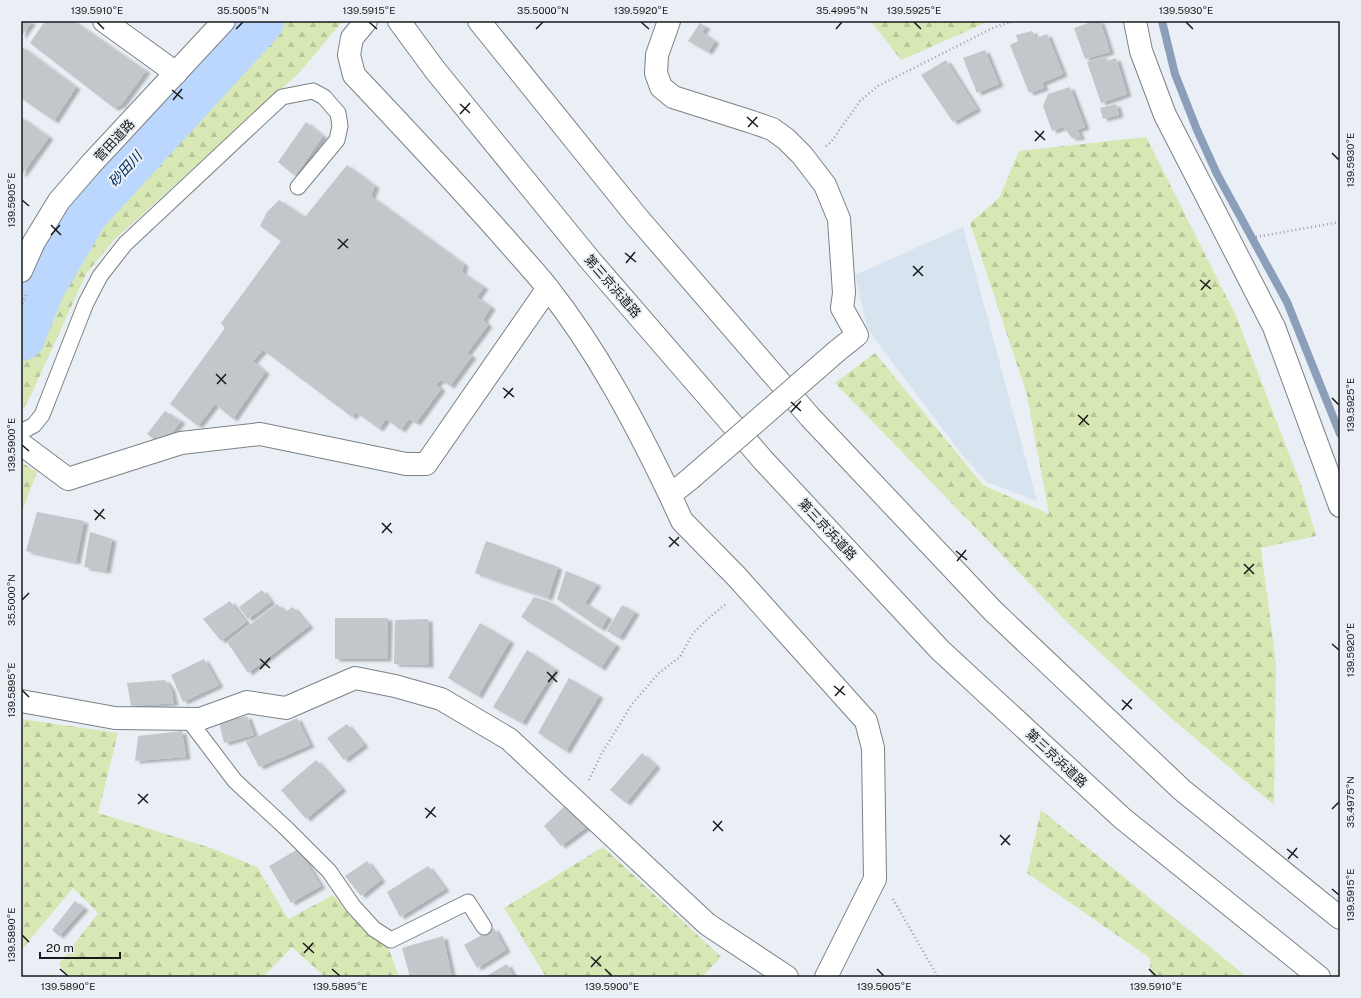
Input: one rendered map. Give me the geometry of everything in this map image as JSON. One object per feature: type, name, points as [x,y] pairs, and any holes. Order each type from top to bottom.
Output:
[{"type":"main road","points":[[104,21],[176,73]]},
{"type":"main road","name":"菅田道路","points":[[21,271],[34,242],[59,201],[91,164],[224,21]]},
{"type":"main road","points":[[366,21],[352,38],[349,55],[354,75],[480,209],[548,288],[585,340],[616,392],[646,445],[682,521],[747,588],[866,721],[873,748],[876,879],[826,977]]},
{"type":"main road","name":"第三京浜道路","points":[[399,21],[435,70],[590,260],[763,460],[940,650],[1122,818],[1319,977]]},
{"type":"main road","points":[[669,21],[657,54],[656,72],[661,87],[673,97],[772,129],[786,139],[802,155],[825,185],[839,219],[844,293],[842,308],[857,335],[670,495]]},
{"type":"main road","points":[[1135,21],[1141,51],[1165,115],[1274,327],[1340,506]]},
{"type":"main road","points":[[481,24],[637,217],[800,406],[993,611],[1182,790],[1340,918]]},
{"type":"main road","points":[[21,444],[68,479],[181,444],[260,434],[406,464],[426,464],[548,288]]},
{"type":"main road","points":[[21,700],[115,718],[200,719],[247,702],[286,708],[355,678],[395,686],[441,699],[509,739],[707,924],[787,977]]},
{"type":"lane","points":[[21,432],[34,426],[42,415],[86,303],[100,276],[125,244],[282,97],[294,93],[312,91],[324,96],[332,105],[338,113],[340,126],[337,140],[298,187]]},
{"type":"lane","points":[[188,719],[235,782],[287,829],[329,872],[353,906],[374,929],[391,940],[468,902],[484,927]]},
{"type":"path","points":[[808,163],[831,142],[860,101],[878,86],[995,27],[1014,21]]},
{"type":"path","points":[[1261,236],[1340,222]]},
{"type":"path","points":[[578,803],[602,754],[632,704],[659,673],[680,657],[693,633],[710,617],[747,588]]},
{"type":"path","points":[[876,879],[888,890],[938,977]]},
{"type":"shaded area","points":[[963,227],[1037,501],[987,482],[965,458],[867,327],[855,275]]},
{"type":"green space","points":[[269,21],[340,21],[341,23],[299,73],[115,239],[86,274],[31,395],[21,413],[21,361],[48,289],[86,218]]},
{"type":"green space","points":[[871,21],[990,21],[901,60]]},
{"type":"green space","points":[[1146,137],[1236,316],[1301,485],[1316,536],[1261,548],[1276,664],[1274,805],[1171,718],[1069,624],[835,383],[875,353],[983,485],[1049,514],[1027,395],[970,223],[999,198],[1019,151]]},
{"type":"green space","points":[[21,462],[37,472],[21,514]]},
{"type":"green space","points":[[21,719],[118,733],[98,813],[211,848],[257,867],[288,919],[333,895],[370,935],[388,947],[399,977],[325,977],[292,947],[263,977],[67,977],[59,964],[98,913],[73,888],[23,948],[21,948]]},
{"type":"green space","points":[[1041,810],[1247,977],[1151,977],[1150,958],[1027,873]]},
{"type":"green space","points":[[603,847],[721,957],[702,977],[546,977],[504,908]]},
{"type":"building","points":[[21,21],[32,21],[21,37]]},
{"type":"building","points":[[45,21],[74,21],[146,71],[121,105],[114,108],[30,43]]},
{"type":"building","points":[[1094,21],[1100,21],[1110,52],[1085,59],[1074,28]]},
{"type":"building","points":[[700,23],[706,27],[702,32],[715,41],[708,52],[688,41]]},
{"type":"building","points":[[1032,31],[1036,38],[1047,34],[1063,74],[1042,83],[1044,88],[1029,93],[1010,45],[1018,41],[1016,35]]},
{"type":"building","points":[[21,46],[76,87],[54,121],[21,98]]},
{"type":"building","points":[[985,50],[999,84],[977,93],[963,58]]},
{"type":"building","points":[[1105,57],[1108,61],[1116,58],[1127,94],[1101,103],[1087,62]]},
{"type":"building","points":[[946,60],[977,109],[953,122],[921,75]]},
{"type":"building","points":[[1070,87],[1085,127],[1077,130],[1081,137],[1072,138],[1063,127],[1052,131],[1043,106],[1048,94]]},
{"type":"building","points":[[1116,104],[1119,115],[1103,119],[1100,108]]},
{"type":"building","points":[[21,117],[49,137],[21,176]]},
{"type":"building","points":[[306,122],[323,136],[295,176],[278,162]]},
{"type":"building","points":[[347,165],[375,186],[371,196],[464,264],[462,272],[484,287],[477,297],[491,307],[483,320],[488,325],[467,353],[472,356],[450,386],[441,380],[436,384],[441,389],[416,423],[409,419],[401,430],[386,419],[379,429],[356,412],[352,417],[263,350],[253,361],[265,372],[233,419],[215,404],[198,426],[170,404],[225,328],[221,323],[281,241],[260,226],[267,212],[279,200],[305,217]]},
{"type":"building","points":[[165,411],[181,421],[162,446],[147,434]]},
{"type":"building","points":[[37,512],[84,521],[76,562],[26,551]]},
{"type":"building","points":[[90,532],[112,539],[106,571],[84,567]]},
{"type":"building","points":[[486,541],[558,567],[548,598],[475,573]]},
{"type":"building","points":[[566,571],[597,584],[585,603],[608,617],[601,629],[557,599]]},
{"type":"building","points":[[262,590],[271,602],[248,619],[239,607]]},
{"type":"building","points":[[534,597],[550,602],[616,645],[601,668],[521,617]]},
{"type":"building","points":[[230,601],[246,622],[221,641],[203,619]]},
{"type":"building","points":[[277,604],[285,612],[293,607],[309,626],[248,673],[227,642]]},
{"type":"building","points":[[622,605],[635,612],[619,638],[607,631]]},
{"type":"building","points":[[335,618],[388,618],[387,659],[335,659]]},
{"type":"building","points":[[428,619],[429,665],[394,664],[395,620]]},
{"type":"building","points":[[480,623],[510,641],[478,696],[448,678]]},
{"type":"building","points":[[527,650],[555,669],[522,723],[493,707]]},
{"type":"building","points":[[204,659],[219,685],[183,702],[171,675]]},
{"type":"building","points":[[569,678],[599,696],[566,751],[538,733]]},
{"type":"building","points":[[165,680],[171,689],[174,703],[131,706],[127,683]]},
{"type":"building","points":[[247,716],[254,735],[224,743],[219,722]]},
{"type":"building","points":[[297,718],[310,745],[259,767],[246,742]]},
{"type":"building","points":[[347,724],[364,745],[344,760],[327,738]]},
{"type":"building","points":[[182,731],[186,757],[135,761],[138,736]]},
{"type":"building","points":[[642,753],[656,766],[626,803],[610,790]]},
{"type":"building","points":[[316,760],[342,789],[306,819],[281,790]]},
{"type":"building","points":[[567,804],[588,826],[561,846],[544,826]]},
{"type":"building","points":[[298,849],[321,886],[291,903],[269,866]]},
{"type":"building","points":[[367,861],[381,880],[361,896],[345,876]]},
{"type":"building","points":[[428,866],[445,889],[400,917],[387,892]]},
{"type":"building","points":[[75,901],[84,908],[59,936],[52,930]]},
{"type":"building","points":[[494,928],[506,950],[477,968],[464,945]]},
{"type":"building","points":[[443,936],[452,977],[410,977],[402,948]]},
{"type":"building","points":[[507,964],[514,977],[489,977],[488,975]]},
{"type":"waterway","name":"砂田川","points":[[21,337],[41,287],[85,212],[260,21]]},
{"type":"waterway","points":[[1162,21],[1175,74],[1197,130],[1217,174],[1287,302],[1340,434]]}]
